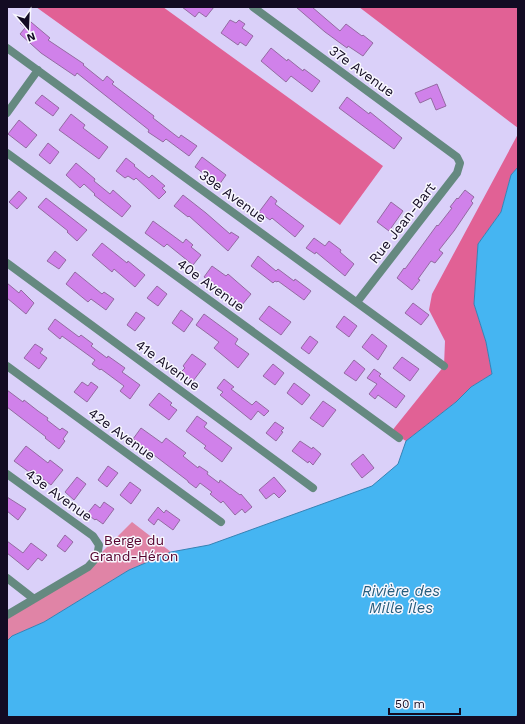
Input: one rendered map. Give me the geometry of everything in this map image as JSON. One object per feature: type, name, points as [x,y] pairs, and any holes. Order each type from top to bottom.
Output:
[{"type":"street","name":"37e Avenue","points":[[253,7],[457,156]]},
{"type":"street","name":"39e Avenue","points":[[7,48],[444,366]]},
{"type":"street","points":[[7,113],[38,70]]},
{"type":"street","name":"40e Avenue","points":[[7,153],[400,438]]},
{"type":"street","name":"Rue Jean-Bart","points":[[357,302],[457,173],[460,163],[457,156]]},
{"type":"street","name":"41e Avenue","points":[[7,263],[313,488]]},
{"type":"street","name":"42e Avenue","points":[[7,366],[221,522]]},
{"type":"street","name":"43e Avenue","points":[[7,474],[93,536],[99,545],[97,557],[88,568],[7,615]]},
{"type":"street","points":[[7,578],[34,599]]},
{"type":"green space","name":"Berge du Grand-Héron","points":[[132,522],[171,552],[129,570],[44,622],[12,636],[7,641],[7,615],[97,557]]},
{"type":"shaded area","points":[[36,7],[163,7],[383,166],[340,225]]},
{"type":"shaded area","points":[[359,7],[518,7],[518,128]]},
{"type":"shaded area","points":[[518,134],[518,167],[511,175],[501,212],[478,244],[474,304],[486,342],[492,374],[471,387],[456,402],[406,441],[391,432],[444,366],[445,341],[429,310],[432,294]]},
{"type":"water","name":"Rivière des Mille Îles","points":[[518,167],[518,713],[516,717],[7,717],[7,641],[12,636],[44,622],[129,570],[171,552],[209,545],[372,486],[398,464],[406,441],[456,402],[471,387],[492,374],[486,342],[474,304],[478,244],[501,212],[511,175]]},
{"type":"building","points":[[182,7],[214,7],[206,17],[199,12],[195,17]]},
{"type":"building","points":[[296,7],[312,7],[340,31],[346,24],[373,43],[363,56],[348,46],[347,48],[325,32]]},
{"type":"building","points":[[25,17],[50,38],[48,40],[84,64],[83,65],[103,81],[107,76],[114,82],[112,84],[154,116],[153,118],[179,138],[181,135],[197,146],[189,156],[166,139],[163,142],[148,132],[149,130],[77,73],[75,76],[41,53],[20,34],[25,28],[20,23]]},
{"type":"building","points":[[230,20],[236,23],[239,20],[245,24],[242,28],[253,36],[246,46],[240,42],[238,45],[221,33]]},
{"type":"building","points":[[271,48],[287,61],[288,59],[303,71],[304,69],[320,81],[312,92],[291,76],[286,82],[261,61]]},
{"type":"building","points":[[437,84],[446,106],[436,110],[431,98],[420,103],[415,93]]},
{"type":"building","points":[[42,95],[59,108],[53,116],[35,103]]},
{"type":"building","points":[[347,97],[369,114],[370,112],[402,138],[394,149],[339,108]]},
{"type":"building","points":[[71,114],[85,125],[83,128],[108,147],[99,159],[59,130]]},
{"type":"building","points":[[19,120],[37,135],[26,148],[8,134]]},
{"type":"building","points":[[48,143],[59,152],[50,164],[39,155]]},
{"type":"building","points":[[202,157],[226,175],[219,185],[195,167]]},
{"type":"building","points":[[126,158],[149,178],[152,175],[165,186],[162,188],[166,192],[159,199],[136,178],[134,180],[128,176],[125,178],[116,171]]},
{"type":"building","points":[[76,163],[110,194],[113,190],[131,206],[122,217],[94,195],[95,194],[84,184],[80,188],[66,175]]},
{"type":"building","points":[[465,190],[474,197],[471,201],[473,203],[439,250],[443,253],[435,263],[431,261],[418,279],[420,280],[412,290],[397,278],[437,225],[438,226],[452,208],[450,207]]},
{"type":"building","points":[[19,191],[27,198],[17,209],[9,202]]},
{"type":"building","points":[[183,195],[230,234],[231,232],[239,237],[228,251],[189,216],[188,217],[174,206]]},
{"type":"building","points":[[271,196],[277,201],[275,204],[304,226],[295,237],[272,218],[270,220],[259,212]]},
{"type":"building","points":[[46,198],[87,230],[77,241],[67,232],[68,231],[38,207]]},
{"type":"building","points":[[391,202],[403,211],[389,231],[377,222]]},
{"type":"building","points":[[153,221],[183,243],[186,239],[193,245],[191,247],[201,255],[193,265],[167,244],[164,247],[145,233]]},
{"type":"building","points":[[314,238],[325,246],[329,241],[341,250],[340,252],[354,264],[345,276],[316,252],[315,254],[306,248]]},
{"type":"building","points":[[102,243],[145,275],[135,287],[114,269],[112,272],[92,255]]},
{"type":"building","points":[[55,251],[66,260],[59,269],[47,261]]},
{"type":"building","points":[[258,256],[276,271],[278,269],[311,291],[304,300],[278,281],[273,283],[251,266]]},
{"type":"building","points":[[212,266],[226,276],[228,274],[251,294],[242,305],[204,277]]},
{"type":"building","points":[[75,272],[102,294],[104,292],[114,299],[106,310],[91,299],[88,302],[66,284]]},
{"type":"building","points":[[7,283],[19,293],[21,290],[34,303],[26,314],[7,298]]},
{"type":"building","points":[[157,286],[167,294],[158,306],[147,298]]},
{"type":"building","points":[[413,303],[429,315],[421,325],[405,313]]},
{"type":"building","points":[[269,306],[291,322],[281,335],[259,319]]},
{"type":"building","points":[[181,310],[193,319],[184,332],[172,323]]},
{"type":"building","points":[[136,312],[145,318],[135,331],[127,325]]},
{"type":"building","points":[[204,314],[238,339],[235,344],[249,354],[238,368],[214,348],[219,342],[196,325]]},
{"type":"building","points":[[344,316],[357,326],[349,337],[336,327]]},
{"type":"building","points":[[55,319],[79,337],[81,335],[93,344],[91,346],[107,358],[108,356],[125,368],[122,372],[140,385],[130,399],[120,391],[124,386],[92,364],[95,360],[62,336],[60,339],[48,329]]},
{"type":"building","points":[[372,334],[387,346],[378,360],[362,347]]},
{"type":"building","points":[[310,336],[318,342],[309,354],[301,348]]},
{"type":"building","points":[[35,344],[43,349],[40,353],[47,358],[39,369],[24,358]]},
{"type":"building","points":[[192,354],[206,364],[193,381],[181,372],[185,368],[183,366]]},
{"type":"building","points":[[402,357],[419,369],[410,381],[393,368]]},
{"type":"building","points":[[354,360],[365,369],[356,381],[344,373]]},
{"type":"building","points":[[273,364],[284,373],[275,385],[263,376]]},
{"type":"building","points":[[374,369],[381,374],[379,376],[405,396],[396,408],[378,395],[375,399],[369,394],[377,384],[367,378]]},
{"type":"building","points":[[224,379],[234,387],[231,389],[252,405],[256,401],[269,411],[264,416],[258,411],[251,420],[220,395],[223,392],[217,388]]},
{"type":"building","points":[[82,382],[88,386],[91,382],[98,387],[87,402],[74,392]]},
{"type":"building","points":[[294,383],[310,395],[302,405],[287,393]]},
{"type":"building","points":[[7,390],[23,402],[24,400],[48,418],[47,420],[60,430],[62,428],[68,432],[63,439],[65,441],[59,449],[7,407]]},
{"type":"building","points":[[159,393],[172,403],[170,405],[177,410],[169,420],[149,405]]},
{"type":"building","points":[[323,401],[336,410],[323,427],[310,418]]},
{"type":"building","points":[[197,416],[207,423],[204,427],[232,448],[222,462],[204,448],[206,446],[186,431]]},
{"type":"building","points":[[275,422],[284,428],[281,431],[283,432],[276,441],[266,433]]},
{"type":"building","points":[[141,428],[162,443],[166,438],[186,453],[183,456],[198,468],[199,466],[208,472],[207,474],[219,483],[220,480],[240,495],[241,494],[252,507],[245,513],[242,509],[235,515],[223,501],[221,503],[210,494],[212,492],[200,483],[196,488],[133,439]]},
{"type":"building","points":[[300,441],[312,449],[313,447],[321,454],[313,465],[292,451]]},
{"type":"building","points":[[26,446],[48,463],[50,460],[63,470],[51,485],[31,470],[29,472],[14,461]]},
{"type":"building","points":[[363,454],[374,468],[362,478],[351,464]]},
{"type":"building","points":[[108,466],[118,473],[107,487],[98,480]]},
{"type":"building","points":[[77,477],[86,484],[74,500],[65,492]]},
{"type":"building","points":[[274,477],[286,491],[279,498],[274,493],[266,499],[259,490]]},
{"type":"building","points":[[130,482],[141,490],[131,504],[120,495]]},
{"type":"building","points":[[7,497],[26,509],[18,520],[7,511]]},
{"type":"building","points":[[104,502],[114,509],[103,524],[87,514],[95,504],[100,508]]},
{"type":"building","points":[[158,507],[164,513],[166,510],[180,520],[173,530],[158,519],[154,525],[148,520]]},
{"type":"building","points":[[65,535],[73,542],[65,552],[57,546]]},
{"type":"building","points":[[7,541],[23,553],[31,543],[47,555],[42,561],[38,558],[28,570],[7,553]]}]
